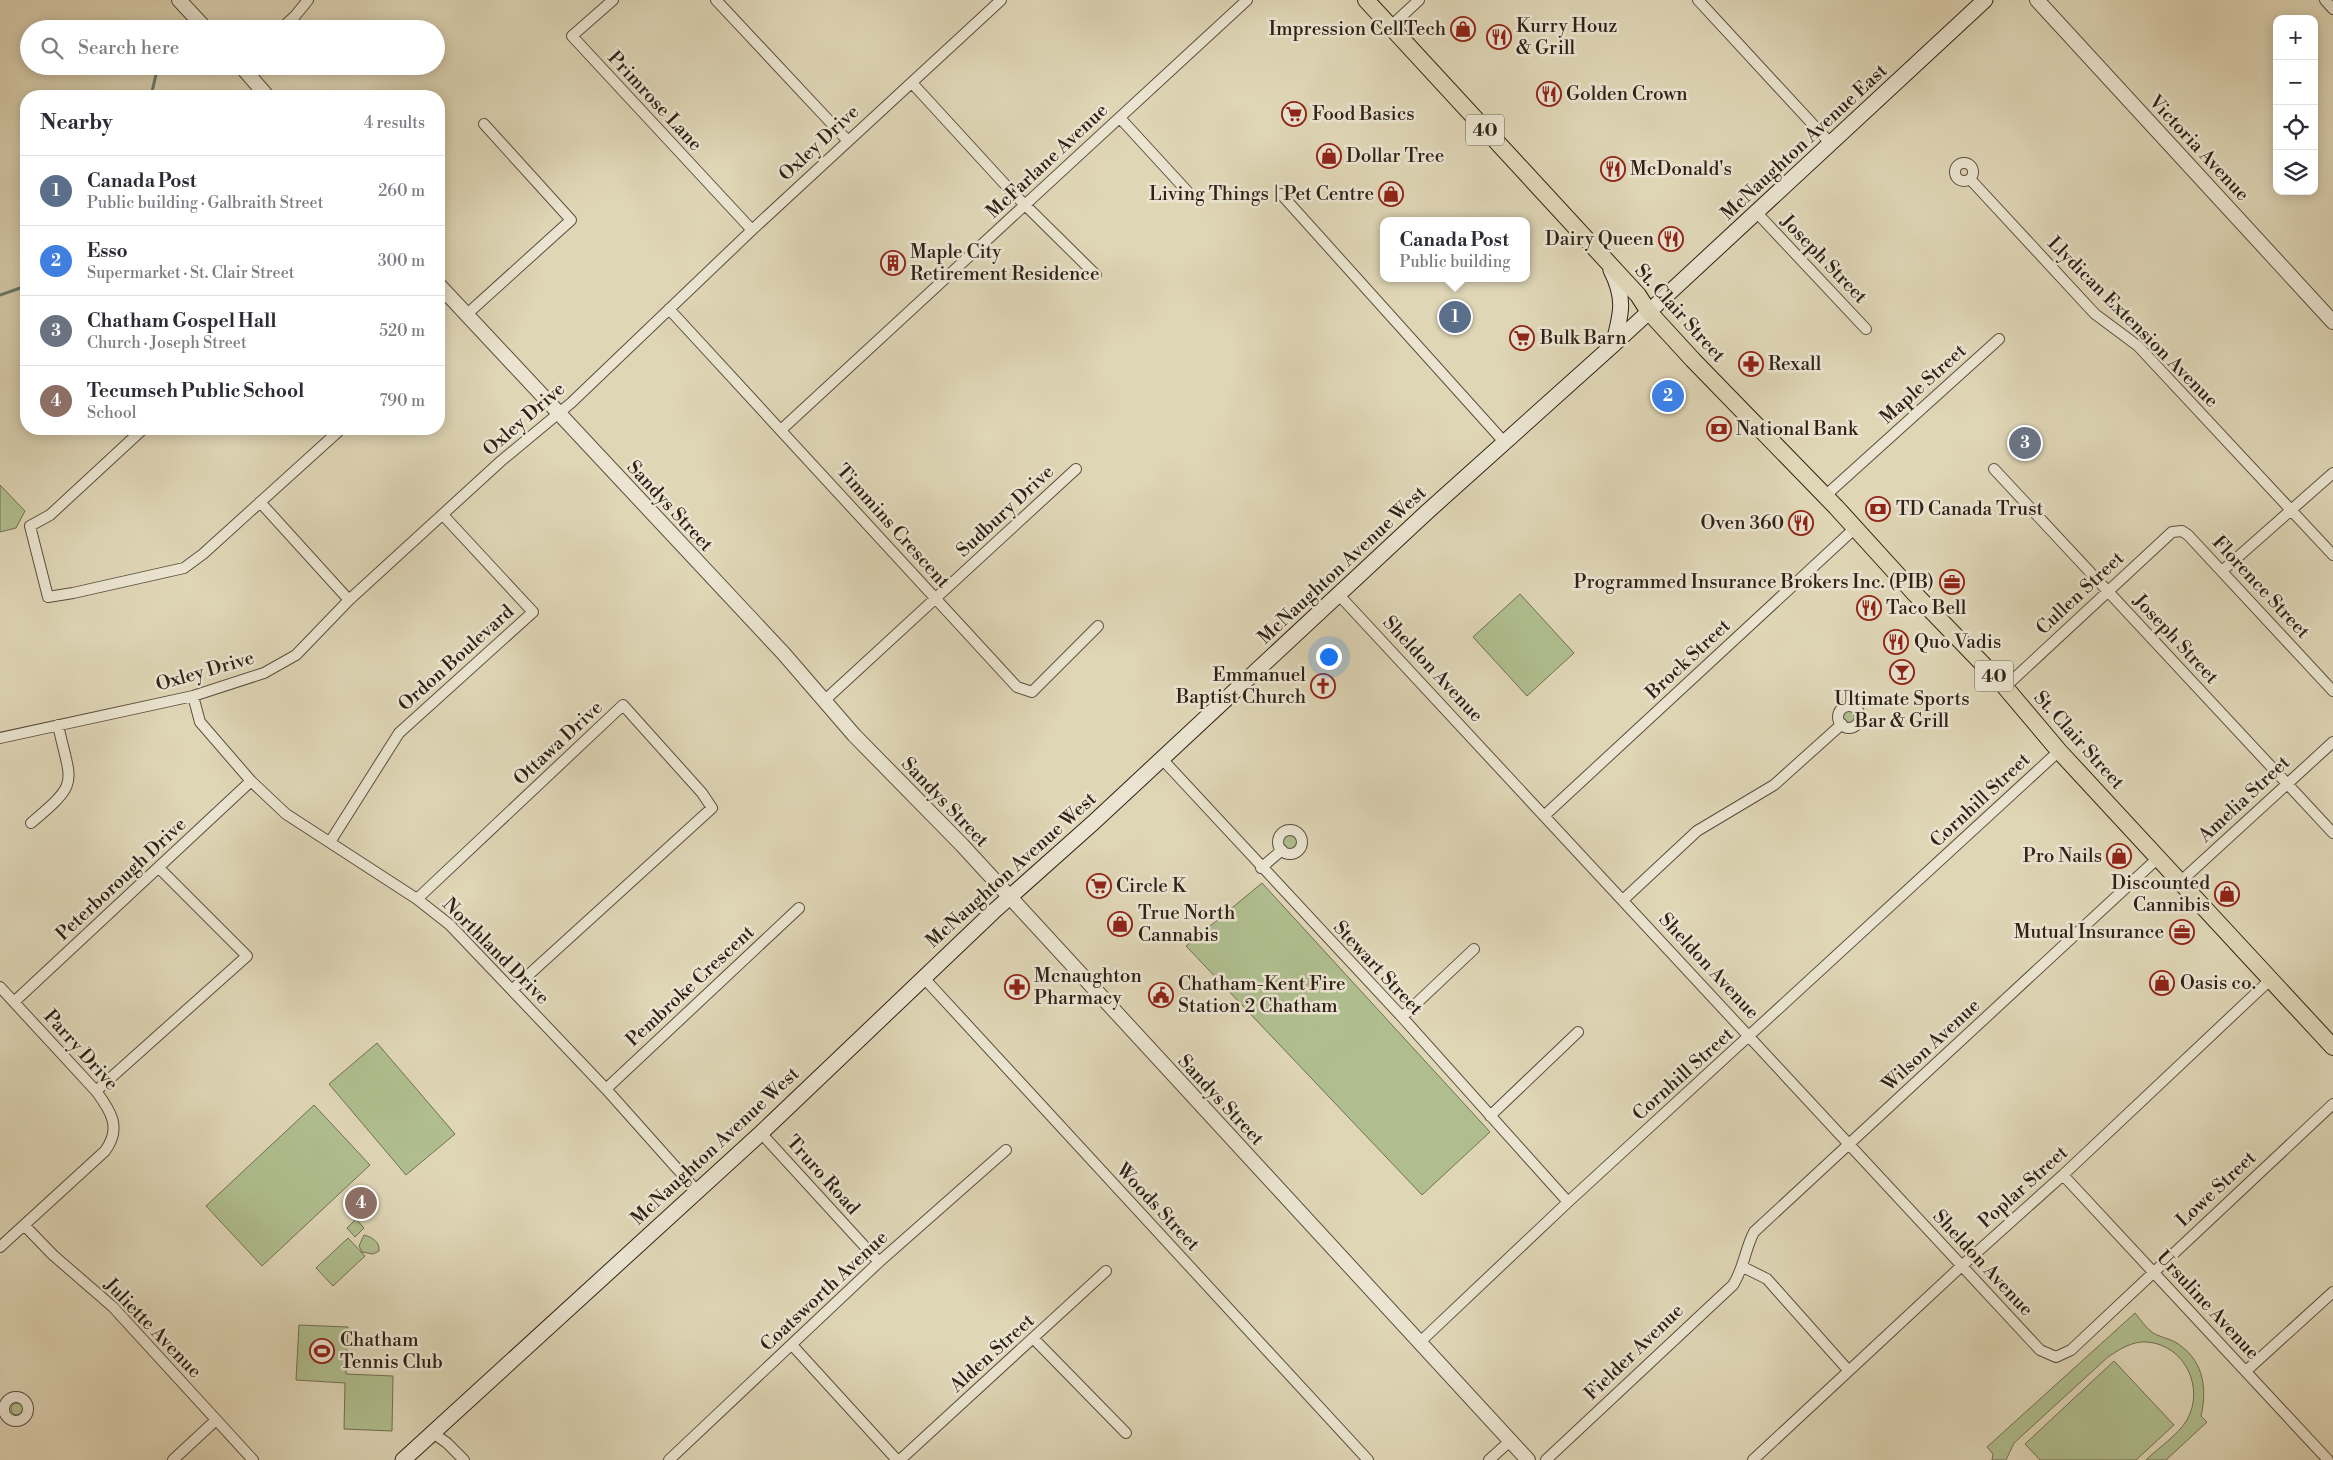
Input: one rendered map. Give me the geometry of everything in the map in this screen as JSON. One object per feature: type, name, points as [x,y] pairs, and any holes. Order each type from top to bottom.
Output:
[{"type":"main road","name":"St. Clair Street","points":[[1366,0],[1638,295],[1649,312],[1693,360],[1825,496],[2005,687],[2059,751],[2333,1047]]},
{"type":"main road","name":"McNaughton Avenue East","points":[[1649,312],[1985,0]]},
{"type":"main road","points":[[1604,259],[1620,287],[1622,302],[1613,345]]},
{"type":"main road","name":"McNaughton Avenue West","points":[[403,1460],[761,1133],[923,977],[1162,759],[1338,594],[1649,312]]},
{"type":"street","points":[[179,0],[198,20]]},
{"type":"street","points":[[291,20],[308,0]]},
{"type":"street","name":"Primrose Lane","points":[[613,0],[572,36],[752,230]]},
{"type":"street","points":[[716,0],[848,141]]},
{"type":"street","name":"Oxley Drive","points":[[0,738],[192,696],[264,673],[296,655],[349,600],[537,430],[558,414],[752,230],[1001,0]]},
{"type":"street","name":"McFarlane Avenue","points":[[782,429],[1247,0]]},
{"type":"street","points":[[1390,27],[1419,0]]},
{"type":"street","points":[[1698,0],[1831,144]]},
{"type":"street","name":"Victoria Avenue","points":[[2037,0],[2333,322]]},
{"type":"street","points":[[2325,0],[2333,9]]},
{"type":"street","points":[[249,75],[262,90]]},
{"type":"street","points":[[912,83],[1025,204],[1096,275]]},
{"type":"street","points":[[1120,118],[1187,191]]},
{"type":"street","points":[[466,315],[570,220],[484,124]]},
{"type":"street","name":"Llydican Extension Avenue","points":[[1970,179],[2095,314],[2138,346],[2333,555]]},
{"type":"street","points":[[1281,194],[1505,443]]},
{"type":"street","name":"Joseph Street","points":[[1757,213],[1866,329]]},
{"type":"street","name":"Sandys Street","points":[[445,292],[1528,1460]]},
{"type":"street","name":"Timmins Crescent","points":[[669,309],[782,429],[1017,687],[1027,692],[1032,692],[1098,626]]},
{"type":"street","name":"Maple Street","points":[[1825,496],[2000,339]]},
{"type":"street","points":[[136,435],[50,514],[30,526],[48,597],[184,568],[199,558],[334,435]]},
{"type":"street","name":"Sudbury Drive","points":[[825,700],[1076,469]]},
{"type":"street","name":"Joseph Street","points":[[1994,469],[2333,833]]},
{"type":"street","points":[[2222,571],[2333,472]]},
{"type":"street","points":[[260,502],[349,600]]},
{"type":"street","name":"Ordon Boulevard","points":[[330,842],[399,733],[533,612],[442,515]]},
{"type":"street","name":"Brock Street","points":[[1546,816],[1854,528]]},
{"type":"street","name":"Cullen Street","points":[[2005,687],[2172,532],[2182,531]]},
{"type":"street","name":"Florence Street","points":[[2182,531],[2222,571],[2333,691]]},
{"type":"street","name":"Sheldon Avenue","points":[[1338,594],[2040,1350],[2056,1358]]},
{"type":"street","name":"Northland Drive","points":[[192,696],[200,722],[251,781],[286,814],[417,899],[450,925],[513,989],[606,1089],[697,1191]]},
{"type":"street","name":"Ottawa Drive","points":[[417,899],[623,705],[702,793],[712,808],[513,989]]},
{"type":"street","points":[[1624,900],[1697,831],[1774,785],[1842,724]]},
{"type":"street","points":[[31,822],[60,798],[70,779],[58,725]]},
{"type":"street","name":"Amelia Street","points":[[2180,882],[2333,742]]},
{"type":"street","name":"Cornhill Street","points":[[1419,1344],[1568,1202],[2059,751]]},
{"type":"street","name":"Stewart Street","points":[[1162,759],[1402,1018],[1568,1202]]},
{"type":"street","name":"Peterborough Drive","points":[[14,1002],[251,781]]},
{"type":"street","points":[[1261,868],[1282,850]]},
{"type":"street","name":"Wilson Avenue","points":[[1743,1267],[1747,1245],[1754,1232],[2158,858]]},
{"type":"street","points":[[96,1091],[248,956],[159,868]]},
{"type":"street","name":"Pembroke Crescent","points":[[606,1089],[798,908]]},
{"type":"street","points":[[1402,1018],[1474,949]]},
{"type":"street","name":"Woods Street","points":[[923,977],[1368,1460]]},
{"type":"street","name":"Poplar Street","points":[[1753,1460],[1848,1370],[2063,1175],[2271,979]]},
{"type":"street","name":"Parry Drive","points":[[0,987],[96,1091],[109,1109],[115,1128],[110,1144],[0,1247]]},
{"type":"street","points":[[1490,1116],[1578,1032]]},
{"type":"street","name":"Lowe Street","points":[[2056,1358],[2071,1350],[2333,1104]]},
{"type":"street","name":"Truro Road","points":[[761,1133],[879,1262]]},
{"type":"street","name":"Coatsworth Avenue","points":[[674,1458],[879,1262],[1006,1150]]},
{"type":"street","name":"Ursuline Avenue","points":[[2063,1175],[2329,1460]]},
{"type":"street","name":"Juliette Avenue","points":[[24,1225],[53,1255],[113,1307],[253,1460]]},
{"type":"street","points":[[1743,1267],[1767,1279],[1848,1370]]},
{"type":"street","name":"Fielder Avenue","points":[[1546,1460],[1733,1285],[1743,1267]]},
{"type":"street","name":"Alden Street","points":[[899,1460],[1034,1339],[1106,1271]]},
{"type":"street","points":[[2246,1371],[2333,1292]]},
{"type":"street","points":[[1034,1339],[1126,1434]]},
{"type":"street","points":[[792,1345],[899,1460]]},
{"type":"street","points":[[0,1426],[8,1418]]},
{"type":"street","points":[[173,1460],[216,1420]]},
{"type":"street","points":[[433,1433],[447,1443],[464,1460]]},
{"type":"street","points":[[1489,1460],[1510,1441]]},
{"type":"street","points":[[2329,1460],[2333,1457]]},
{"type":"green space","points":[[0,485],[25,511],[16,528],[0,532]]},
{"type":"green space","points":[[1520,594],[1574,653],[1527,696],[1473,637]]},
{"type":"green space","points":[[1846,710],[1852,710],[1856,717],[1852,724],[1846,724],[1842,720],[1842,714]]},
{"type":"green space","points":[[1290,835],[1295,837],[1297,842],[1295,847],[1290,849],[1285,847],[1283,842],[1285,837]]},
{"type":"green space","points":[[1262,883],[1490,1132],[1422,1195],[1186,946]]},
{"type":"green space","points":[[377,1043],[455,1134],[406,1175],[329,1084]]},
{"type":"green space","points":[[314,1105],[370,1165],[262,1266],[206,1206]]},
{"type":"green space","points":[[356,1219],[364,1228],[355,1237],[347,1228]]},
{"type":"green space","points":[[364,1235],[375,1240],[379,1251],[373,1254],[362,1252],[359,1246]]},
{"type":"green space","points":[[348,1238],[365,1256],[333,1286],[316,1268]]},
{"type":"green space","points":[[2135,1313],[2150,1331],[2178,1344],[2195,1360],[2202,1378],[2204,1396],[2201,1416],[2207,1422],[2166,1460],[2146,1460],[2183,1426],[2192,1408],[2194,1395],[2188,1370],[2172,1351],[2160,1345],[2147,1342],[2136,1343],[2122,1348],[2108,1357],[2014,1443],[2006,1460],[1992,1460],[1993,1454],[1987,1447]]},
{"type":"green space","points":[[299,1325],[348,1327],[346,1374],[393,1376],[392,1431],[344,1429],[345,1383],[296,1380]]},
{"type":"green space","points":[[2114,1361],[2174,1425],[2136,1460],[2040,1460],[2025,1444]]},
{"type":"green space","points":[[19,1403],[22,1404],[22,1414],[15,1415],[12,1414],[11,1407],[12,1404]]},
{"type":"waterway","points":[[152,90],[156,75]]},
{"type":"waterway","points":[[0,295],[20,288]]},
{"type":"place","name":"Impression CellTech","points":[[1463,29]]},
{"type":"place","name":"Kurry Houz & Grill","points":[[1499,37]]},
{"type":"place","name":"Golden Crown","points":[[1549,94]]},
{"type":"place","name":"Food Basics","points":[[1294,114]]},
{"type":"place","name":"Dollar Tree","points":[[1329,156]]},
{"type":"place","name":"McDonald's","points":[[1613,169]]},
{"type":"place","name":"Living Things | Pet Centre","points":[[1391,194]]},
{"type":"place","name":"Dairy Queen","points":[[1671,239]]},
{"type":"place","name":"Maple City Retirement Residence","points":[[893,263]]},
{"type":"place","name":"Canada Post","points":[[1455,317]]},
{"type":"place","name":"Bulk Barn","points":[[1522,338]]},
{"type":"place","name":"Rexall","points":[[1751,364]]},
{"type":"place","name":"Esso","points":[[1668,396]]},
{"type":"place","name":"National Bank","points":[[1719,429]]},
{"type":"place","name":"Chatham Gospel Hall","points":[[2025,443]]},
{"type":"place","name":"TD Canada Trust","points":[[1878,509]]},
{"type":"place","name":"Oven 360","points":[[1801,523]]},
{"type":"place","name":"Programmed Insurance Brokers Inc. (PIB)","points":[[1952,582]]},
{"type":"place","name":"Taco Bell","points":[[1869,608]]},
{"type":"place","name":"Quo Vadis","points":[[1896,642]]},
{"type":"place","name":"Ultimate Sports Bar & Grill","points":[[1902,672]]},
{"type":"place","name":"Emmanuel Baptist Church","points":[[1323,686]]},
{"type":"place","name":"Pro Nails","points":[[2119,856]]},
{"type":"place","name":"Circle K","points":[[1099,886]]},
{"type":"place","name":"Discounted Cannibis","points":[[2227,894]]},
{"type":"place","name":"True North Cannabis","points":[[1120,924]]},
{"type":"place","name":"Mutual Insurance","points":[[2182,932]]},
{"type":"place","name":"Oasis co.","points":[[2162,983]]},
{"type":"place","name":"Mcnaughton Pharmacy","points":[[1017,987]]},
{"type":"place","name":"Chatham-Kent Fire Station 2 Chatham","points":[[1161,995]]},
{"type":"place","name":"Tecumseh Public School","points":[[361,1203]]},
{"type":"place","name":"Chatham Tennis Club","points":[[322,1351]]}]
